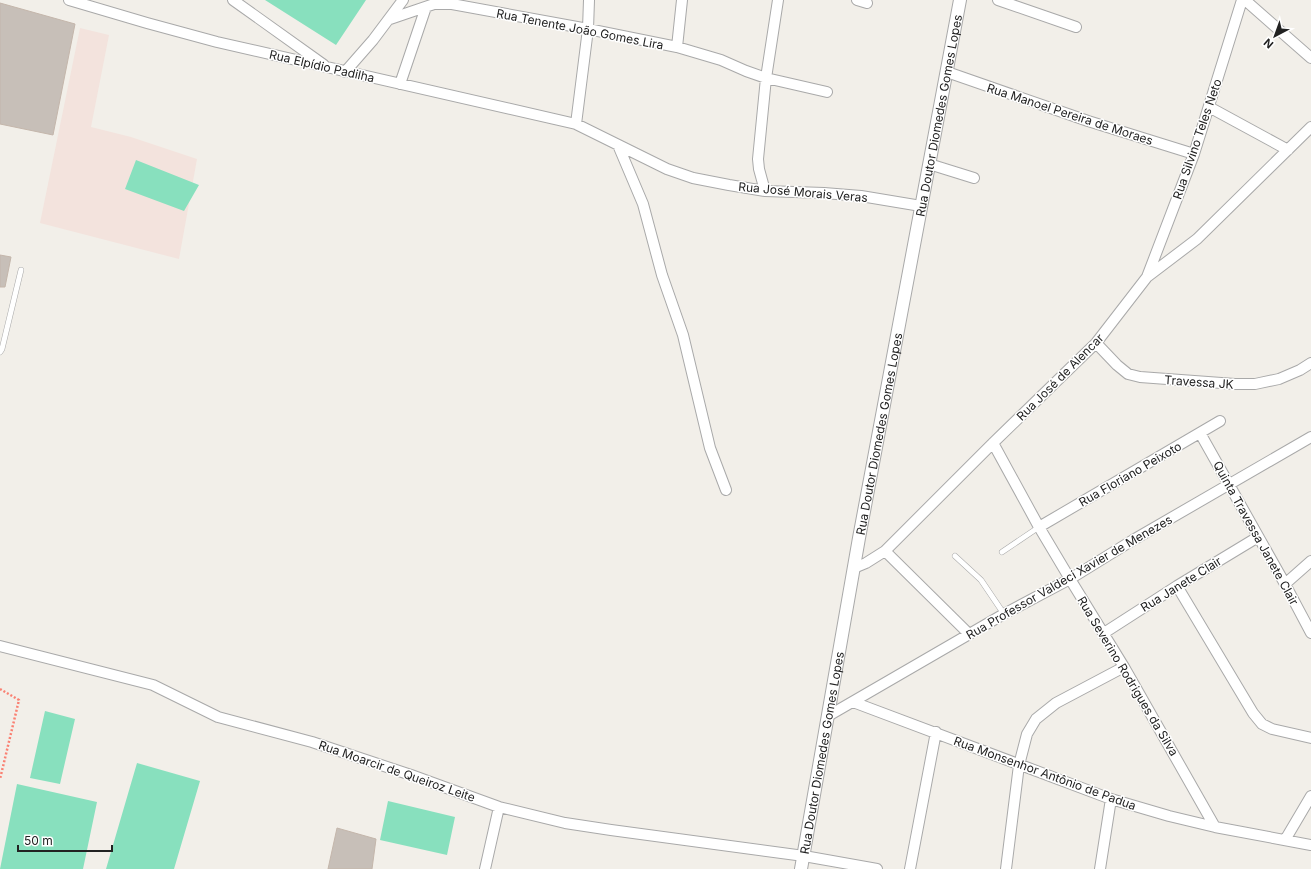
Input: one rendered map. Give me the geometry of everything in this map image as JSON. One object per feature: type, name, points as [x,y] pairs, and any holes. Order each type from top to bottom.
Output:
[{"type":"street","name":"Rua Elpídio Padilha","points":[[69,0],[146,23],[328,68],[576,124]]},
{"type":"street","points":[[233,0],[328,68]]},
{"type":"street","points":[[345,72],[374,40],[403,0]]},
{"type":"street","points":[[576,124],[588,29],[589,0]]},
{"type":"street","points":[[677,47],[682,0]]},
{"type":"street","points":[[765,191],[758,169],[758,158],[766,78],[778,0]]},
{"type":"street","points":[[857,0],[867,3]]},
{"type":"street","name":"Rua Doutor Diomedes Gomes Lopes","points":[[801,869],[854,568],[960,0]]},
{"type":"street","points":[[998,0],[1076,27]]},
{"type":"street","name":"Rua Silvino Teles Neto","points":[[1147,277],[1194,154],[1242,0]]},
{"type":"street","points":[[1245,0],[1311,58]]},
{"type":"street","name":"Rua Tenente João Gomes Lira","points":[[390,19],[434,4],[452,4],[677,47],[721,60],[766,78],[827,92]]},
{"type":"street","points":[[400,84],[426,7]]},
{"type":"street","name":"Rua Manoel Pereira de Moraes","points":[[947,72],[1088,121],[1194,154]]},
{"type":"street","points":[[1209,107],[1288,150]]},
{"type":"street","name":"Rua José Morais Veras","points":[[576,124],[667,169],[693,178],[765,191],[861,196],[921,206]]},
{"type":"street","name":"Rua José de Alencar","points":[[854,568],[866,564],[885,551],[993,443],[1096,344],[1147,277],[1197,239],[1311,127]]},
{"type":"street","points":[[618,145],[643,204],[662,275],[683,335],[710,448],[726,490]]},
{"type":"street","points":[[929,164],[974,178]]},
{"type":"street","name":"Travessa JK","points":[[1096,344],[1128,374],[1140,378],[1255,384],[1279,379],[1300,370],[1311,363]]},
{"type":"street","name":"Rua Floriano Peixoto","points":[[1039,526],[1220,421]]},
{"type":"street","name":"Quinta Travessa Janete Clair","points":[[1200,433],[1311,633]]},
{"type":"street","name":"Rua Professor Valdeci Xavier de Menezes","points":[[828,716],[1004,614],[1070,579],[1133,540],[1311,437]]},
{"type":"street","name":"Rua Severino Rodrigues da Silva","points":[[993,443],[1039,526],[1124,667],[1215,827]]},
{"type":"street","name":"Rua Janete Clair","points":[[1104,633],[1177,586],[1258,537]]},
{"type":"street","points":[[885,551],[969,634]]},
{"type":"street","points":[[1285,584],[1311,561]]},
{"type":"street","points":[[1177,586],[1253,713],[1262,724],[1272,729],[1311,738]]},
{"type":"street","name":"Rua Moarcir de Queiroz Leite","points":[[0,646],[154,685],[218,717],[312,742],[411,775],[499,807],[565,823],[804,856],[877,869]]},
{"type":"street","points":[[1006,869],[1019,765],[1027,734],[1036,718],[1056,703],[1124,667]]},
{"type":"street","name":"Rua Monsenhor Antônio de Padua","points":[[853,702],[1111,799],[1169,816],[1215,827],[1311,845]]},
{"type":"street","points":[[910,869],[936,732]]},
{"type":"street","points":[[1285,840],[1311,796]]},
{"type":"street","points":[[1100,869],[1111,799]]},
{"type":"street","points":[[485,869],[499,807]]},
{"type":"lane","points":[[0,352],[2,350],[21,270]]},
{"type":"lane","points":[[1002,552],[1039,526]]},
{"type":"lane","points":[[955,556],[981,580],[1004,614]]},
{"type":"path","points":[[0,689],[19,700],[0,779]]},
{"type":"shaded area","points":[[80,28],[109,35],[91,127],[131,137],[197,159],[179,259],[40,223]]},
{"type":"green space","points":[[265,0],[366,0],[336,45]]},
{"type":"green space","points":[[136,160],[199,185],[184,211],[125,189]]},
{"type":"green space","points":[[45,711],[75,719],[60,784],[30,778]]},
{"type":"green space","points":[[137,763],[200,781],[174,869],[106,869]]},
{"type":"green space","points":[[17,784],[97,802],[83,869],[0,869]]},
{"type":"green space","points":[[388,801],[455,817],[447,855],[380,840]]},
{"type":"building","points":[[0,3],[75,24],[53,135],[0,124]]},
{"type":"building","points":[[0,255],[11,257],[5,287],[0,287]]},
{"type":"building","points":[[337,828],[376,839],[372,869],[328,869]]}]
